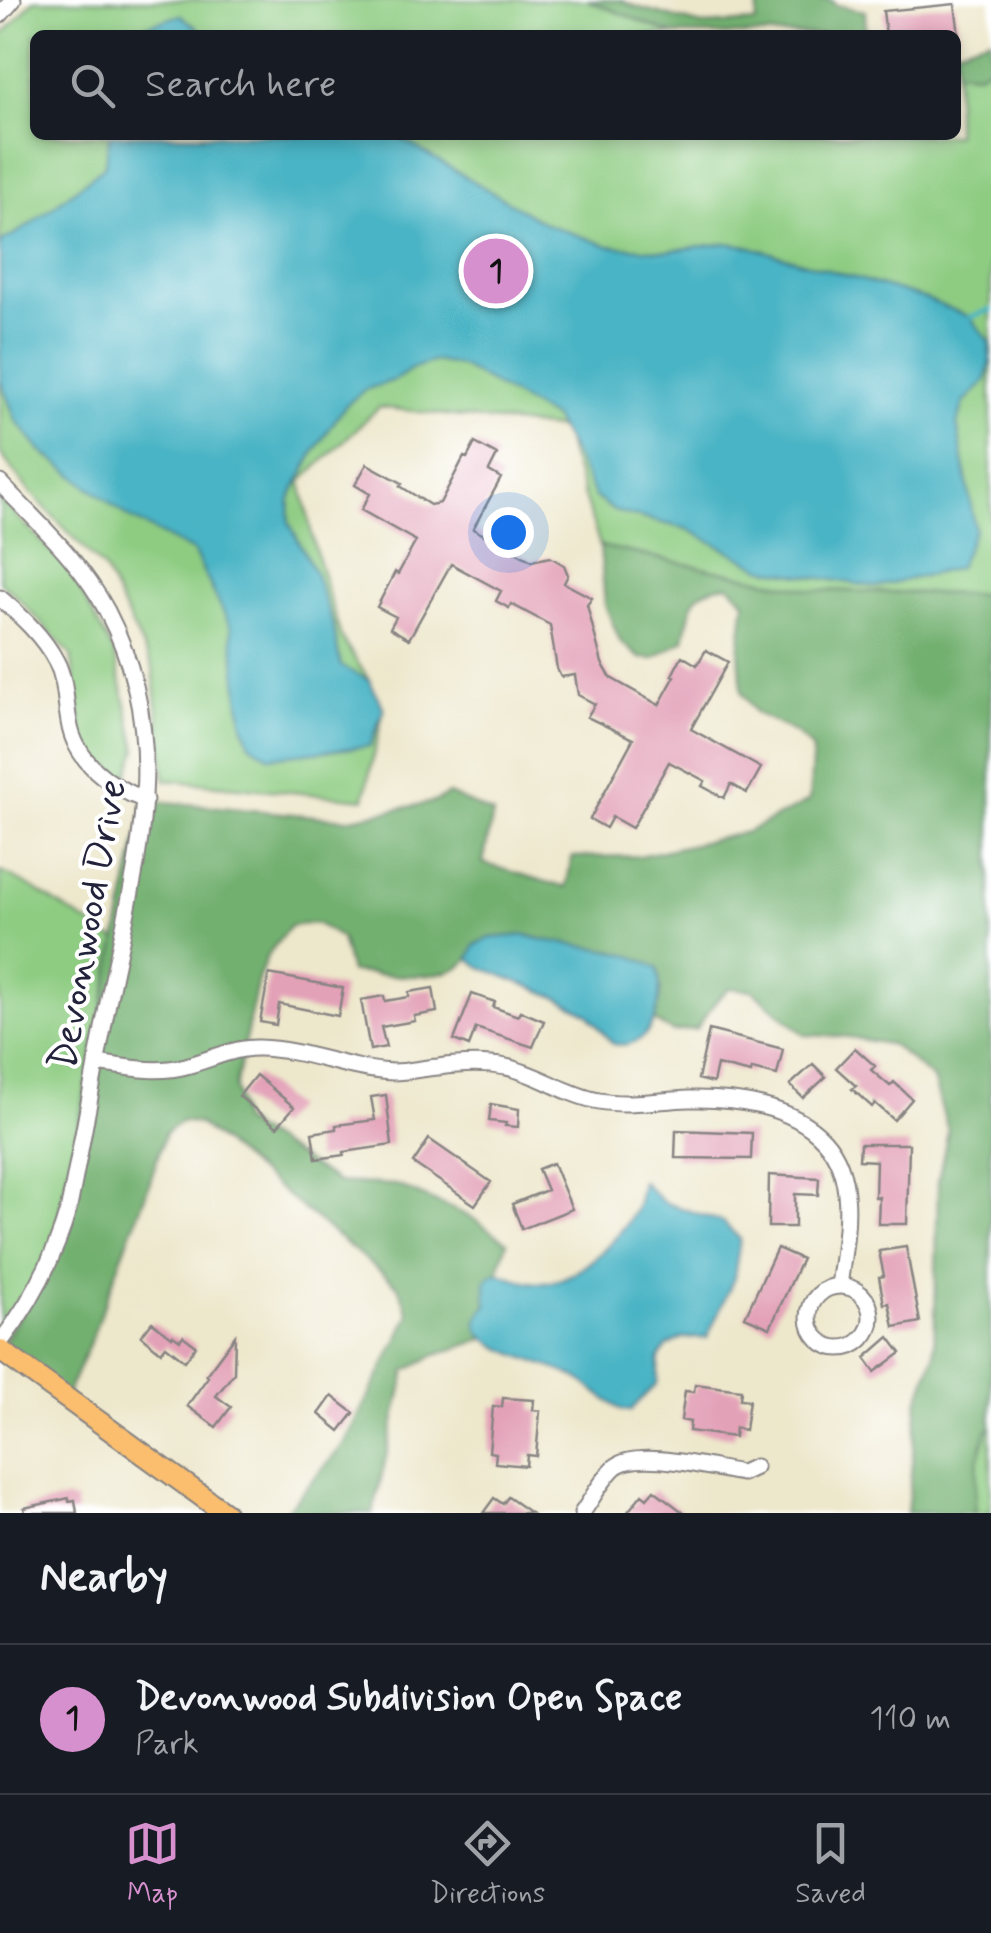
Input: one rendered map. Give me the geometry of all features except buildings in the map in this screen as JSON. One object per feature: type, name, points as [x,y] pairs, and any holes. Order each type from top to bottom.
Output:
[{"type":"main road","points":[[0,1346],[225,1513]]},
{"type":"street","points":[[0,15],[13,0]]},
{"type":"street","name":"Devonwood Drive","points":[[0,483],[69,554],[107,611],[137,688],[145,739],[146,800],[60,1239],[38,1286],[0,1346]]},
{"type":"street","points":[[0,598],[33,628],[57,663],[69,725],[82,756],[112,784],[146,800]]},
{"type":"street","points":[[96,1064],[168,1070],[245,1048],[274,1048],[357,1068],[393,1072],[455,1065],[498,1066],[598,1101],[711,1100],[772,1110],[813,1130],[830,1147],[838,1164],[846,1199],[839,1286]]},
{"type":"street","points":[[839,1286],[862,1295],[871,1317],[862,1339],[839,1348],[817,1338],[809,1314],[817,1296],[839,1286]]},
{"type":"street","points":[[582,1513],[614,1468],[631,1460],[742,1473],[755,1468]]},
{"type":"green space","points":[[34,0],[587,0],[662,30],[30,30],[30,140],[961,140],[961,71],[979,73],[991,64],[991,595],[811,590],[600,546],[562,429],[379,407],[301,482],[314,545],[341,637],[384,709],[364,799],[165,780],[153,668],[104,569],[29,491],[0,453],[0,38]]},
{"type":"green space","points":[[587,0],[620,0],[702,25],[756,22],[759,0],[831,0],[836,5],[865,11],[866,30],[662,30]]},
{"type":"green space","points":[[991,38],[991,64],[979,73],[961,71],[961,47]]},
{"type":"green space","points":[[0,499],[68,568],[114,653],[137,750],[126,779],[96,761],[82,735],[71,655],[0,582]]},
{"type":"green space","points":[[600,546],[811,590],[991,595],[991,1428],[978,1461],[974,1513],[907,1513],[918,1402],[934,1356],[938,1181],[948,1131],[933,1079],[893,1045],[805,1035],[752,990],[729,988],[696,1029],[673,1032],[654,1021],[661,988],[615,951],[564,945],[525,935],[490,938],[475,945],[468,960],[444,973],[395,976],[350,972],[341,938],[316,923],[290,926],[267,956],[258,980],[235,1088],[242,1122],[338,1182],[397,1185],[471,1217],[507,1242],[498,1272],[489,1277],[487,1305],[477,1326],[484,1339],[436,1355],[406,1371],[373,1513],[284,1513],[344,1444],[402,1331],[409,1314],[398,1286],[199,1124],[182,1121],[165,1133],[149,1185],[66,1397],[0,1350],[50,1263],[145,800],[346,819],[434,802],[449,794],[493,814],[483,863],[566,888],[572,857],[640,856],[747,832],[809,801],[813,749],[796,733],[756,713],[742,692],[739,652],[745,601],[729,585],[706,590],[694,601],[684,640],[653,659],[640,658],[620,641],[605,605]]},
{"type":"green space","points":[[0,871],[120,943],[60,1239],[0,1343]]},
{"type":"green space","points":[[991,1428],[991,1513],[974,1513],[978,1461]]},
{"type":"water","points":[[181,15],[199,30],[142,30]]},
{"type":"water","points":[[109,140],[403,140],[546,224],[609,246],[666,251],[727,243],[748,246],[926,299],[970,317],[989,341],[990,360],[986,380],[964,403],[957,424],[975,529],[958,568],[876,587],[764,569],[687,529],[614,511],[595,497],[553,418],[461,366],[435,361],[364,390],[345,406],[315,450],[290,499],[289,522],[316,575],[333,625],[341,666],[369,680],[384,709],[370,746],[270,757],[250,744],[242,721],[231,627],[193,551],[130,518],[40,450],[16,420],[0,380],[0,243],[104,167]]},
{"type":"water","points":[[525,935],[627,955],[658,969],[657,1009],[647,1032],[639,1040],[613,1044],[588,1014],[469,959],[475,945],[490,938]]},
{"type":"water","points":[[642,1181],[663,1202],[723,1222],[740,1239],[734,1278],[707,1338],[683,1338],[667,1346],[659,1358],[657,1383],[630,1411],[621,1410],[565,1372],[491,1343],[477,1323],[487,1305],[489,1276],[498,1272],[526,1282],[544,1283],[583,1267],[627,1223],[637,1205]]},
{"type":"waterway","points":[[970,317],[991,310]]},
{"type":"place","name":"Devonwood Subdivision Open Space","points":[[496,271]]}]
